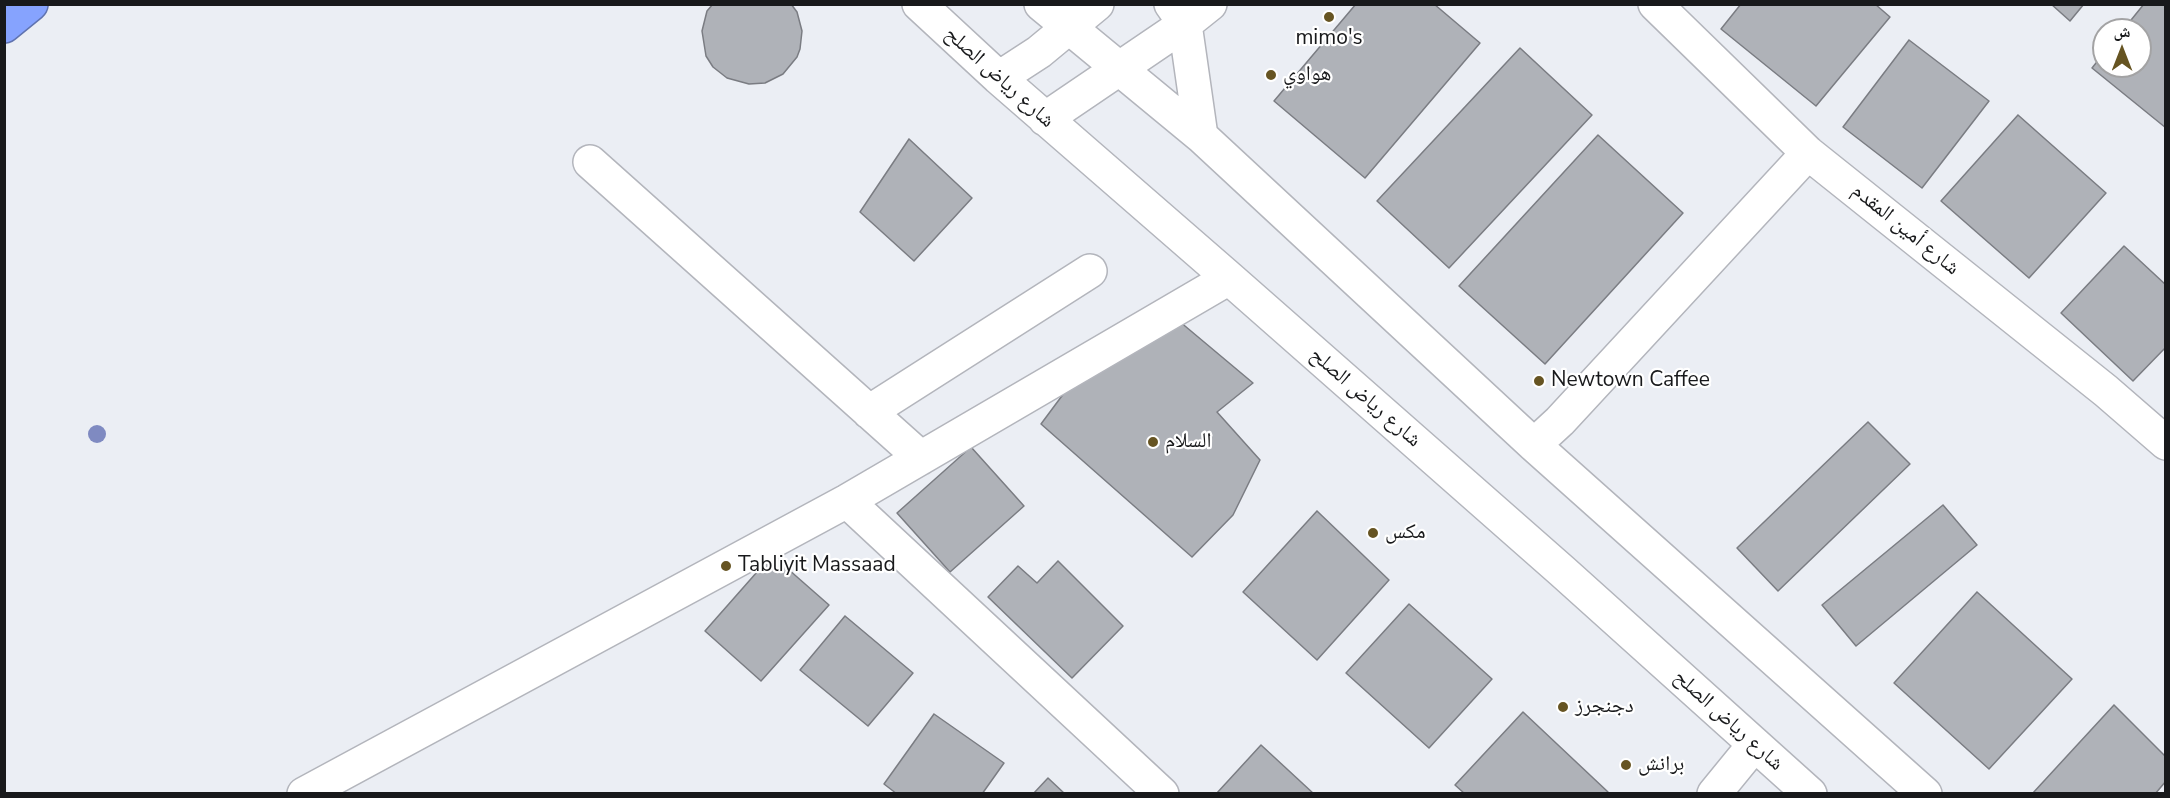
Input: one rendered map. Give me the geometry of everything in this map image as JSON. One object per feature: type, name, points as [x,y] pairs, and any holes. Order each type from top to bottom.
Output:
[{"type":"highway","points":[[4,26],[31,4]]},
{"type":"street","name":"شارع رياض الصلح","points":[[918,4],[1045,119],[1562,571],[1810,794]]},
{"type":"street","points":[[1041,4],[1201,136],[1534,446],[1925,794]]},
{"type":"street","points":[[999,78],[1039,52],[1097,4]]},
{"type":"street","name":"شارع أمين المقدم","points":[[1655,4],[1808,153],[2106,391],[2166,443]]},
{"type":"street","points":[[1045,119],[1121,68],[1189,11]]},
{"type":"street","points":[[1189,11],[1201,136]]},
{"type":"street","points":[[1534,446],[1560,421],[1808,153]]},
{"type":"street","points":[[590,162],[921,458]]},
{"type":"street","points":[[868,412],[1090,271]]},
{"type":"street","points":[[304,794],[847,501],[1229,278]]},
{"type":"street","points":[[847,501],[1162,794]]},
{"type":"street","points":[[1714,794],[1755,745]]},
{"type":"building","points":[[713,4],[791,4],[797,12],[802,31],[797,57],[783,74],[765,83],[749,84],[727,78],[713,67],[706,56],[702,31],[707,11]]},
{"type":"building","points":[[1356,4],[1434,4],[1480,43],[1365,178],[1274,101]]},
{"type":"building","points":[[1741,4],[1875,4],[1890,17],[1816,106],[1721,29]]},
{"type":"building","points":[[2051,4],[2084,4],[2070,21]]},
{"type":"building","points":[[2144,4],[2166,4],[2166,128],[2104,78],[2152,78],[2152,18],[2133,18]]},
{"type":"building","points":[[1909,40],[1989,101],[1922,188],[1843,127]]},
{"type":"building","points":[[1520,48],[1592,115],[1449,268],[1377,201]]},
{"type":"building","points":[[2018,115],[2106,193],[2029,278],[1941,201]]},
{"type":"building","points":[[1598,135],[1683,213],[1545,364],[1459,286]]},
{"type":"building","points":[[909,139],[972,198],[914,261],[860,212]]},
{"type":"building","points":[[2124,246],[2166,285],[2166,347],[2133,381],[2061,313]]},
{"type":"building","name":"السلام","points":[[1179,321],[1253,383],[1217,412],[1260,460],[1233,515],[1192,557],[1041,424],[1073,381]]},
{"type":"building","points":[[1868,422],[1910,464],[1778,591],[1737,548]]},
{"type":"building","points":[[971,447],[1024,506],[950,572],[897,513]]},
{"type":"building","points":[[1943,505],[1977,545],[1856,646],[1822,605]]},
{"type":"building","points":[[1317,511],[1389,580],[1317,660],[1243,592]]},
{"type":"building","points":[[772,555],[829,605],[761,681],[705,631]]},
{"type":"building","points":[[1058,561],[1123,626],[1072,678],[988,597],[1018,566],[1037,583]]},
{"type":"building","points":[[1977,592],[2072,679],[1989,769],[1894,683]]},
{"type":"building","points":[[1409,604],[1492,679],[1429,748],[1346,673]]},
{"type":"building","points":[[845,616],[913,673],[868,726],[800,670]]},
{"type":"building","points":[[2114,705],[2166,757],[2166,781],[2155,794],[2032,794]]},
{"type":"building","points":[[1523,712],[1608,792],[1607,794],[1465,794],[1455,785]]},
{"type":"building","points":[[934,714],[1004,763],[982,794],[897,794],[884,784]]},
{"type":"building","points":[[1261,745],[1314,794],[1216,794]]},
{"type":"building","points":[[1048,778],[1065,794],[1033,794]]},
{"type":"place","name":"mimo's","points":[[1329,17]]},
{"type":"place","name":"هواوي","points":[[1271,75]]},
{"type":"place","name":"Newtown Caffee","points":[[1539,381]]},
{"type":"place","name":"السلام","points":[[1153,442]]},
{"type":"place","name":"مكس","points":[[1373,533]]},
{"type":"place","name":"Tabliyit Massaad","points":[[726,566]]},
{"type":"place","name":"دجنجرز","points":[[1563,707]]},
{"type":"place","name":"برانش","points":[[1626,765]]}]
